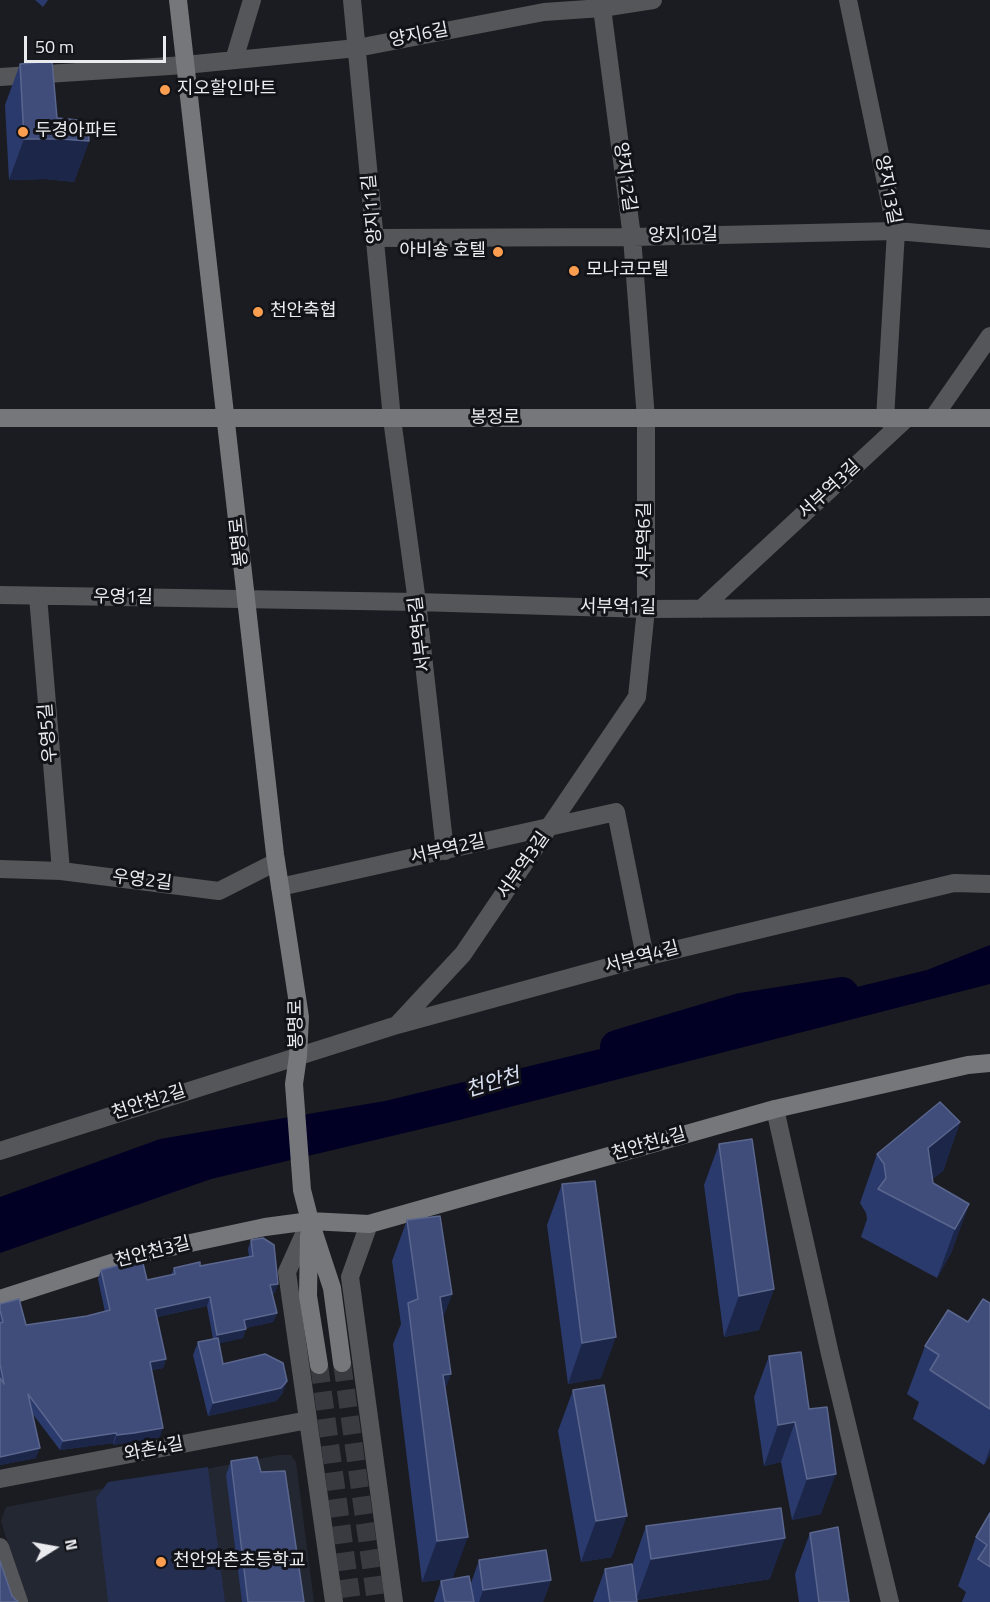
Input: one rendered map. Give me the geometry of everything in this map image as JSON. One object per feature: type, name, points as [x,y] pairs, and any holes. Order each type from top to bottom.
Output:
[{"type":"street","name":"봉명로","points":[[178,0],[276,862],[300,1017],[294,1084],[302,1190],[310,1221]]},
{"type":"street","points":[[234,60],[252,0]]},
{"type":"street","name":"양지11길","points":[[352,0],[392,419]]},
{"type":"street","name":"양지6길","points":[[0,77],[185,65],[357,48],[543,6],[602,8],[653,0]]},
{"type":"street","name":"양지13길","points":[[848,0],[896,231],[885,419]]},
{"type":"street","name":"양지12길","points":[[602,8],[632,237],[646,419]]},
{"type":"street","name":"양지10길","points":[[375,238],[632,237],[896,231],[990,238]]},
{"type":"street","points":[[933,418],[990,336]]},
{"type":"street","name":"봉정로","points":[[0,418],[990,418]]},
{"type":"street","name":"서부역5길","points":[[392,419],[417,602],[445,851]]},
{"type":"street","name":"서부역6길","points":[[637,697],[646,609],[646,419]]},
{"type":"street","name":"서부역3길","points":[[701,609],[906,419]]},
{"type":"street","name":"우영1길","points":[[0,595],[246,601]]},
{"type":"street","name":"우영5길","points":[[38,596],[61,871]]},
{"type":"street","name":"서부역1길","points":[[246,601],[417,602],[646,609],[990,607]]},
{"type":"street","name":"서부역3길","points":[[398,1025],[463,954],[637,697]]},
{"type":"street","name":"서부역2길","points":[[280,887],[616,813],[645,957]]},
{"type":"street","name":"우영2길","points":[[0,869],[61,871],[219,891],[276,862]]},
{"type":"street","name":"서부역4길","points":[[298,1056],[398,1025],[645,957],[954,883],[990,884]]},
{"type":"street","name":"천안천2길","points":[[0,1149],[298,1056]]},
{"type":"street","name":"천안천4길","points":[[310,1221],[369,1224],[775,1109],[968,1065],[990,1063]]},
{"type":"street","points":[[775,1109],[830,1354],[890,1602]]},
{"type":"street","points":[[310,1221],[332,1288],[342,1363]]},
{"type":"street","points":[[310,1221],[308,1296],[319,1365]]},
{"type":"street","points":[[310,1221],[286,1272],[334,1602]]},
{"type":"street","name":"천안천3길","points":[[0,1299],[139,1254],[265,1227],[310,1221]]},
{"type":"street","points":[[369,1224],[350,1276],[394,1602]]},
{"type":"street","name":"와촌4길","points":[[0,1479],[308,1419]]},
{"type":"street","points":[[0,1547],[19,1602]]},
{"type":"shaded area","name":"천안와촌초등학교","points":[[279,1455],[291,1455],[296,1462],[314,1602],[26,1602],[1,1521],[6,1507]]},
{"type":"shaded area","points":[[208,1467],[225,1602],[108,1602],[96,1498],[108,1482]]},
{"type":"water","points":[[990,945],[990,984],[459,1120],[211,1179],[0,1253],[0,1197],[160,1139],[385,1101],[927,970]]},
{"type":"building","points":[[52,61],[57,118],[88,121],[89,141],[24,139],[20,64]]},
{"type":"building","points":[[940,1102],[960,1122],[928,1148],[933,1183],[969,1204],[955,1229],[878,1189],[886,1178],[884,1164],[877,1154]]},
{"type":"building","points":[[752,1139],[774,1289],[739,1296],[719,1144]]},
{"type":"building","points":[[595,1181],[616,1337],[582,1343],[562,1184]]},
{"type":"building","points":[[440,1216],[452,1294],[440,1297],[451,1374],[443,1375],[468,1537],[437,1541],[408,1303],[418,1299],[407,1220]]},
{"type":"building","points":[[263,1238],[274,1245],[278,1284],[270,1285],[277,1313],[244,1320],[246,1329],[217,1335],[210,1297],[155,1309],[166,1359],[150,1362],[163,1428],[63,1441],[28,1394],[40,1448],[0,1457],[0,1378],[4,1384],[0,1364],[0,1323],[3,1322],[0,1304],[19,1299],[26,1325],[87,1316],[110,1310],[101,1270],[142,1259],[147,1280],[175,1274],[174,1268],[200,1262],[200,1266],[253,1256],[251,1240]]},
{"type":"building","points":[[983,1299],[990,1303],[990,1409],[930,1370],[939,1355],[925,1346],[948,1310],[968,1322]]},
{"type":"building","points":[[218,1338],[223,1364],[265,1354],[283,1363],[287,1381],[281,1388],[213,1403],[198,1342]]},
{"type":"building","points":[[801,1352],[809,1409],[827,1407],[836,1474],[807,1479],[795,1422],[778,1425],[769,1356]]},
{"type":"building","points":[[604,1385],[627,1516],[596,1521],[573,1390]]},
{"type":"building","points":[[257,1457],[261,1472],[285,1471],[304,1602],[248,1602],[231,1461]]},
{"type":"building","points":[[781,1508],[785,1538],[651,1559],[646,1526]]},
{"type":"building","points":[[990,1513],[990,1567],[978,1559],[987,1545],[976,1537]]},
{"type":"building","points":[[838,1527],[849,1602],[819,1602],[810,1533]]},
{"type":"building","points":[[546,1550],[551,1580],[483,1590],[479,1560]]},
{"type":"building","points":[[0,1561],[12,1596],[18,1602],[0,1602]]},
{"type":"building","points":[[632,1564],[637,1602],[610,1602],[605,1569]]},
{"type":"building","points":[[469,1576],[474,1602],[445,1602],[441,1581]]},
{"type":"waterway","name":"천안천","points":[[617,1047],[741,1010],[842,994]]},
{"type":"tunnel","points":[[342,1363],[376,1602]]},
{"type":"tunnel","points":[[319,1365],[352,1602]]},
{"type":"place","name":"지오할인마트","points":[[165,90]]},
{"type":"place","name":"두경아파트","points":[[23,132]]},
{"type":"place","name":"아비숑 호텔","points":[[498,252]]},
{"type":"place","name":"모나코모텔","points":[[574,271]]},
{"type":"place","name":"천안축협","points":[[258,312]]},
{"type":"place","name":"천안와촌초등학교","points":[[161,1562]]}]
